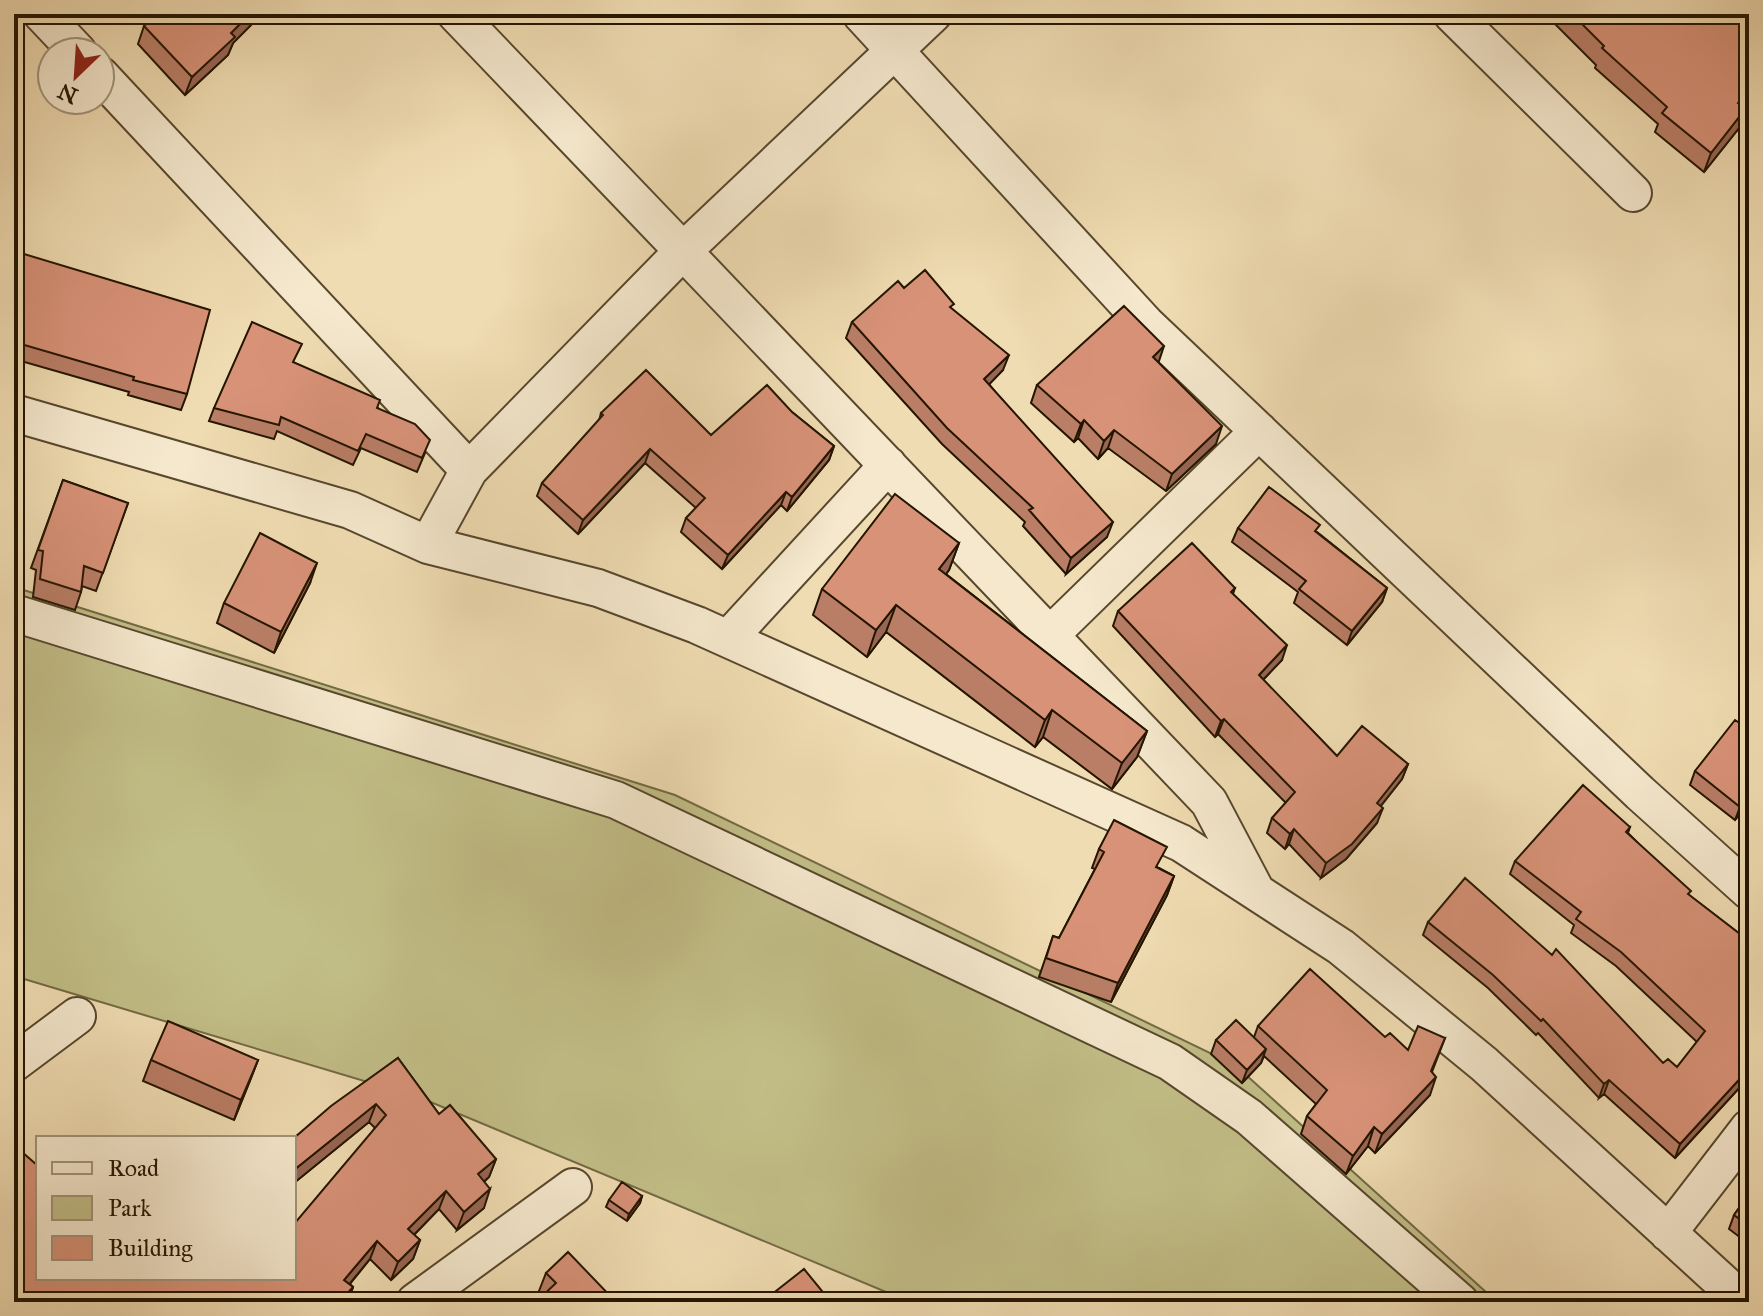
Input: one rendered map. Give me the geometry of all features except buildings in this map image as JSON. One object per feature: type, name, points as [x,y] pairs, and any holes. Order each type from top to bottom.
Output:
[{"type":"street","points":[[42,14],[63,36]]},
{"type":"street","points":[[456,14],[1209,802],[1257,893]]},
{"type":"street","points":[[861,14],[1146,324],[1742,872]]},
{"type":"street","points":[[428,545],[469,470],[683,251],[933,14]]},
{"type":"street","points":[[1452,14],[1633,193]]},
{"type":"street","points":[[116,92],[469,470]]},
{"type":"street","points":[[14,413],[350,510],[428,545],[598,588],[728,639],[1181,843],[1341,947],[1484,1064],[1744,1302]]},
{"type":"street","points":[[1050,635],[1259,431]]},
{"type":"street","points":[[728,639],[888,465]]},
{"type":"street","points":[[14,613],[616,800],[1170,1062],[1249,1117],[1460,1302]]},
{"type":"street","points":[[14,1063],[77,1016]]},
{"type":"street","points":[[1668,1233],[1749,1128]]},
{"type":"street","points":[[415,1302],[573,1187]]},
{"type":"green space","points":[[14,587],[675,795],[1235,1065],[1497,1302],[910,1302],[421,1098],[14,976]]}]
